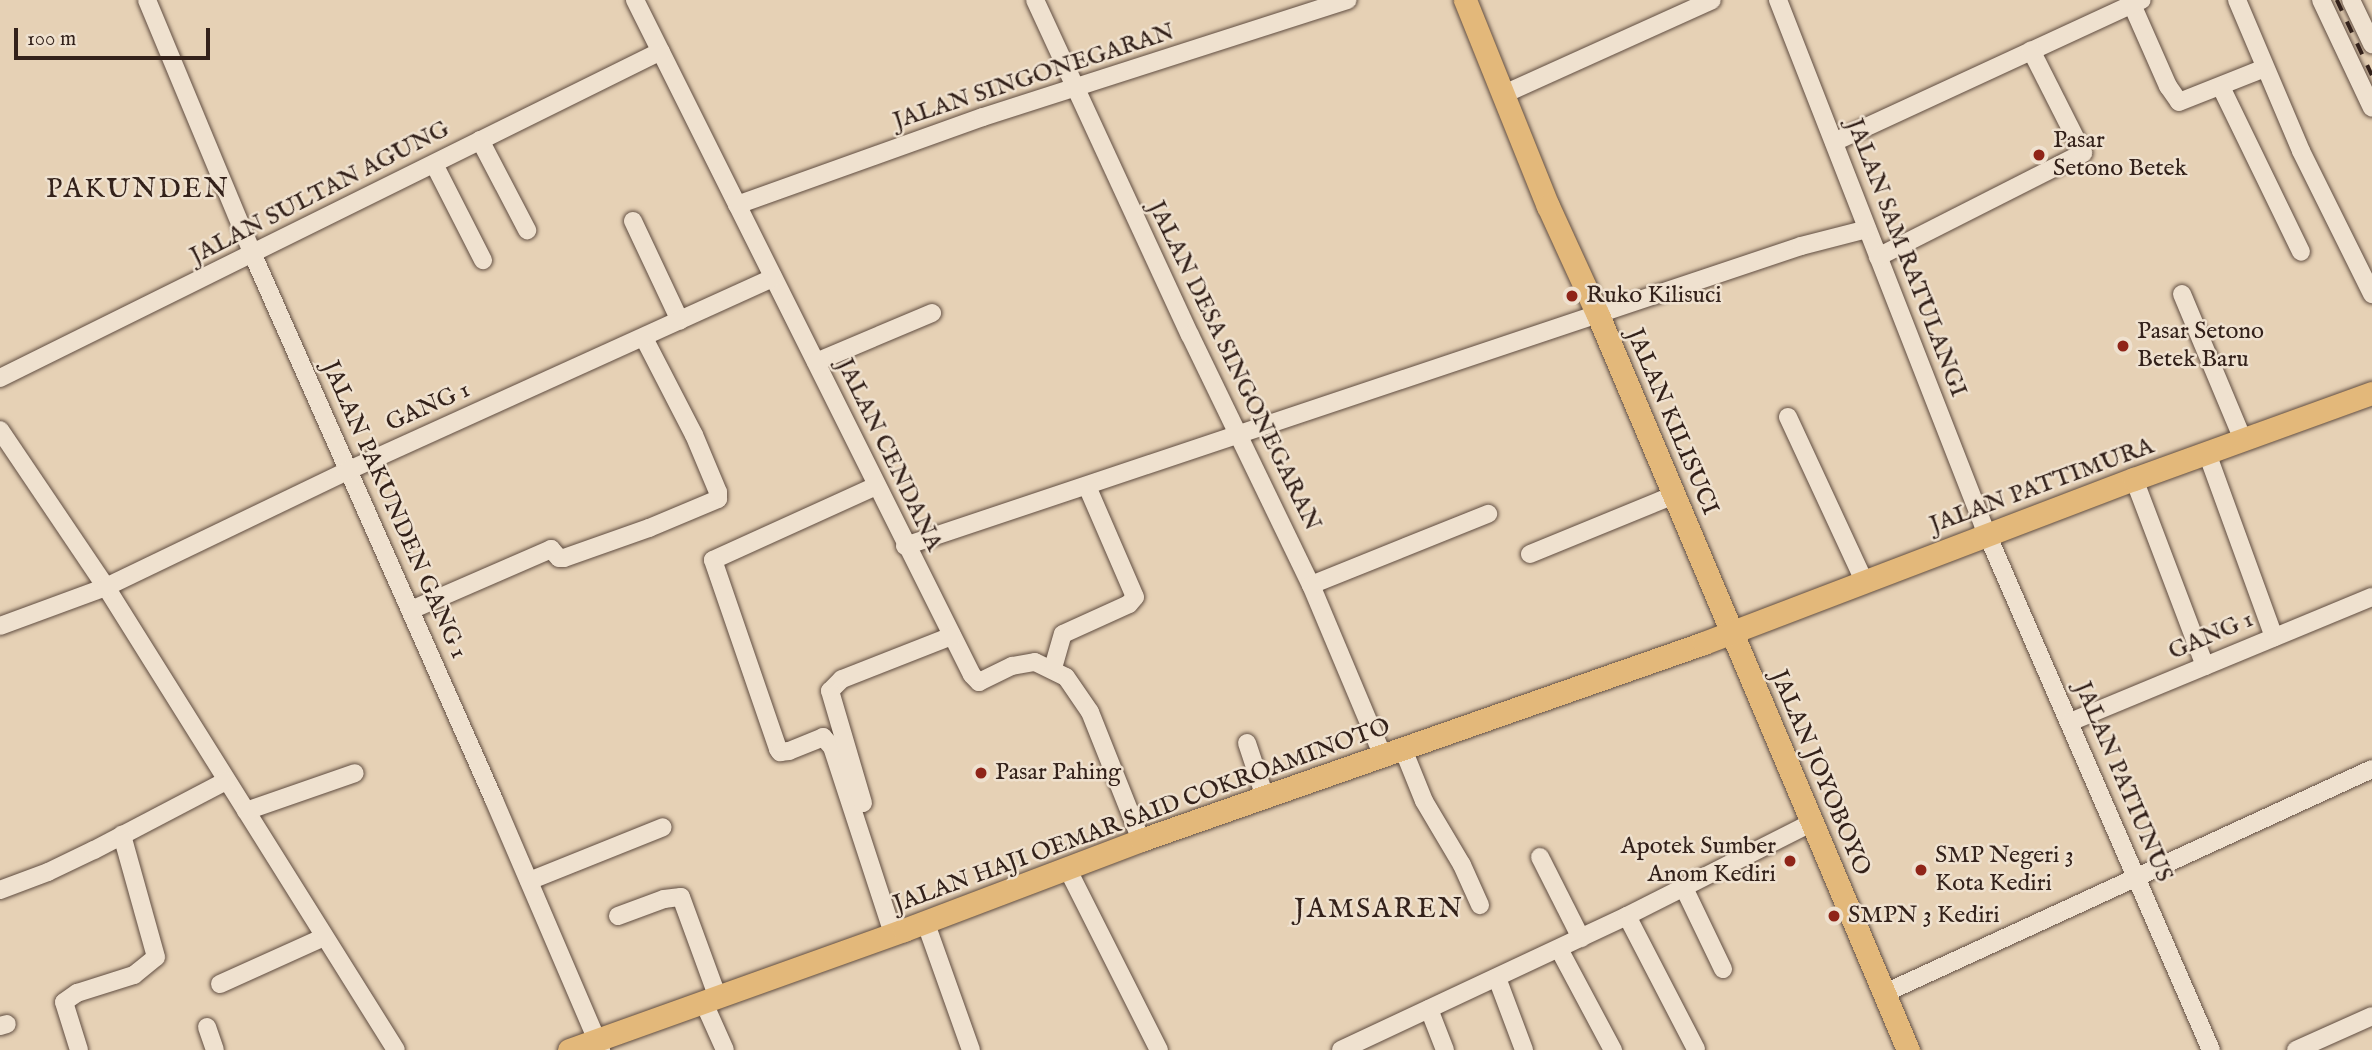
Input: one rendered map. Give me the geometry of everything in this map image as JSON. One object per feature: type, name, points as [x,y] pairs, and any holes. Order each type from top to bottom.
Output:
[{"type":"main road","name":"JALAN KILISUCI","points":[[1465,0],[1548,206],[1598,314],[1733,632]]},
{"type":"main road","name":"JALAN PATTIMURA","points":[[1733,632],[2134,479],[2372,394]]},
{"type":"main road","name":"JALAN HAJI OEMAR SAID COKROAMINOTO","points":[[569,1050],[599,1045],[711,1000],[1141,840],[1733,632]]},
{"type":"main road","name":"JALAN JOYOBOYO","points":[[1733,632],[1811,823],[1909,1050]]},
{"type":"street","name":"JALAN PAKUNDEN GANG 1","points":[[147,0],[253,255],[411,610],[599,1045]]},
{"type":"street","name":"JALAN CENDANA","points":[[635,0],[905,546],[972,675],[979,681],[1026,662],[1053,668]]},
{"type":"street","name":"JALAN DESA SINGONEGARAN","points":[[1035,0],[1237,434],[1393,753],[1462,865],[1479,905]]},
{"type":"street","name":"JALAN SINGONEGARAN","points":[[737,205],[1076,86],[1348,0]]},
{"type":"street","points":[[1504,93],[1712,0]]},
{"type":"street","name":"JALAN SAM RATULANGI","points":[[1778,0],[1987,534]]},
{"type":"street","points":[[2237,0],[2301,152],[2372,294]]},
{"type":"street","points":[[2321,0],[2372,108]]},
{"type":"street","points":[[2351,0],[2372,44]]},
{"type":"street","points":[[1834,142],[2135,1],[2175,99],[2182,102],[2265,68]]},
{"type":"street","points":[[1878,257],[2083,153],[2031,50]]},
{"type":"street","name":"JALAN SULTAN AGUNG","points":[[0,377],[253,255],[661,51]]},
{"type":"street","points":[[2221,87],[2301,252]]},
{"type":"street","points":[[481,140],[527,230]]},
{"type":"street","points":[[434,164],[482,261]]},
{"type":"street","points":[[633,221],[680,321]]},
{"type":"street","points":[[905,546],[1801,246],[1867,229]]},
{"type":"street","name":"GANG 1","points":[[0,626],[106,587],[347,471],[773,278]]},
{"type":"street","points":[[2182,294],[2243,440]]},
{"type":"street","points":[[816,362],[932,313]]},
{"type":"street","points":[[411,610],[551,549],[559,558],[564,558],[649,528],[718,499],[718,492],[694,435],[644,338]]},
{"type":"street","points":[[1788,417],[1864,581]]},
{"type":"street","points":[[0,430],[106,587],[396,1050]]},
{"type":"street","points":[[2207,453],[2274,637]]},
{"type":"street","points":[[2134,479],[2206,666]]},
{"type":"street","points":[[876,486],[713,560],[778,749],[780,752],[789,751],[823,737],[832,747],[908,928],[971,1050]]},
{"type":"street","points":[[1087,486],[1135,597],[1129,604],[1063,634],[1053,668],[1066,677],[1084,701],[1141,840]]},
{"type":"street","points":[[1530,554],[1674,495]]},
{"type":"street","points":[[1311,584],[1489,514]]},
{"type":"street","name":"JALAN PATIUNUS","points":[[1987,534],[2211,1050]]},
{"type":"street","name":"GANG 1","points":[[2070,722],[2372,597]]},
{"type":"street","points":[[908,928],[830,691],[842,679],[952,636]]},
{"type":"street","points":[[1247,743],[1265,797]]},
{"type":"street","points":[[1885,993],[2372,769]]},
{"type":"street","points":[[246,811],[355,773]]},
{"type":"street","points":[[0,890],[48,872],[226,780]]},
{"type":"street","points":[[1341,1050],[1559,949],[1811,823]]},
{"type":"street","points":[[529,881],[663,827]]},
{"type":"street","points":[[79,1050],[64,1002],[77,993],[134,975],[156,957],[122,835]]},
{"type":"street","points":[[1540,857],[1581,938]]},
{"type":"street","points":[[1067,868],[1159,1050]]},
{"type":"street","points":[[1684,888],[1723,969]]},
{"type":"street","points":[[618,916],[664,899],[681,897],[725,1050]]},
{"type":"street","points":[[1627,916],[1696,1049]]},
{"type":"street","points":[[220,984],[324,937]]},
{"type":"street","points":[[1559,949],[1613,1050]]},
{"type":"street","points":[[1497,978],[1524,1050]]},
{"type":"street","points":[[1429,1009],[1445,1050]]},
{"type":"street","points":[[2297,1050],[2372,1016]]},
{"type":"street","points":[[206,1027],[215,1050]]},
{"type":"railway","points":[[2337,0],[2372,75]]},
{"type":"place","name":"Pasar Setono Betek","points":[[2039,155]]},
{"type":"place","name":"Ruko Kilisuci","points":[[1572,296]]},
{"type":"place","name":"Pasar Setono Betek Baru","points":[[2123,346]]},
{"type":"place","name":"Pasar Pahing","points":[[981,773]]},
{"type":"place","name":"Apotek Sumber Anom Kediri","points":[[1790,861]]},
{"type":"place","name":"SMP Negeri 3 Kota Kediri","points":[[1921,870]]},
{"type":"place","name":"SMPN 3 Kediri","points":[[1834,916]]},
{"type":"district","name":"PAKUNDEN","points":[[138,190]]},
{"type":"district","name":"JAMSAREN","points":[[1379,910]]}]
